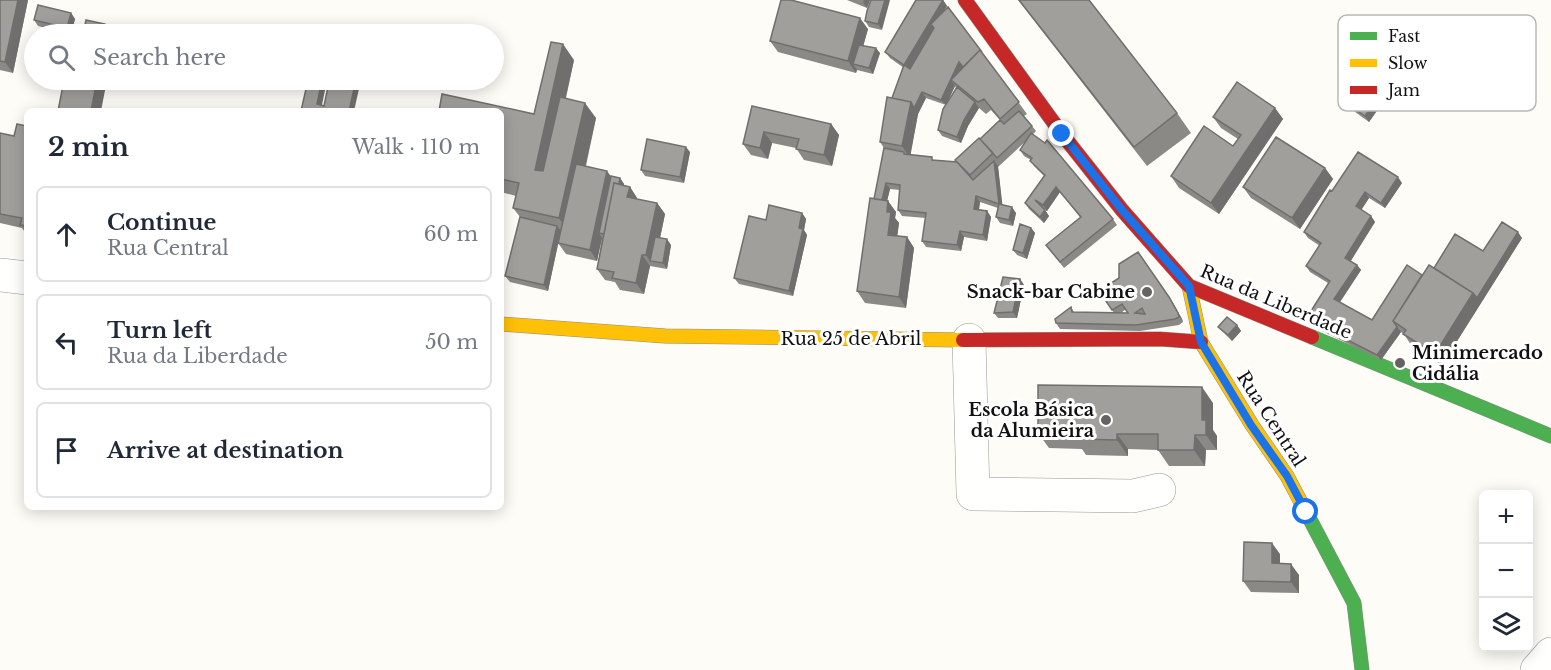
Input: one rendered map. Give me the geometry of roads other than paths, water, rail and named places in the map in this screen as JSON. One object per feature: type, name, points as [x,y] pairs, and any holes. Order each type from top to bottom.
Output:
[{"type":"street","name":"Rua da Liberdade","points":[[965,0],[1062,134],[1122,210],[1189,286],[1551,436]]},
{"type":"street","points":[[0,275],[24,278]]},
{"type":"street","name":"Rua Central","points":[[1189,286],[1201,342],[1251,425],[1287,476],[1354,603],[1362,670]]},
{"type":"street","name":"Rua 25 de Abril","points":[[504,324],[665,336],[969,340],[1160,339],[1201,342]]},
{"type":"street","points":[[969,340],[973,494],[1133,496],[1159,490]]},
{"type":"street","points":[[1537,670],[1551,654]]},
{"type":"place","name":"Snack-bar Cabine","points":[[1147,292]]},
{"type":"place","name":"Minimercado Cidália","points":[[1400,363]]},
{"type":"place","name":"Escola Básica da Alumieira","points":[[1106,420]]}]
